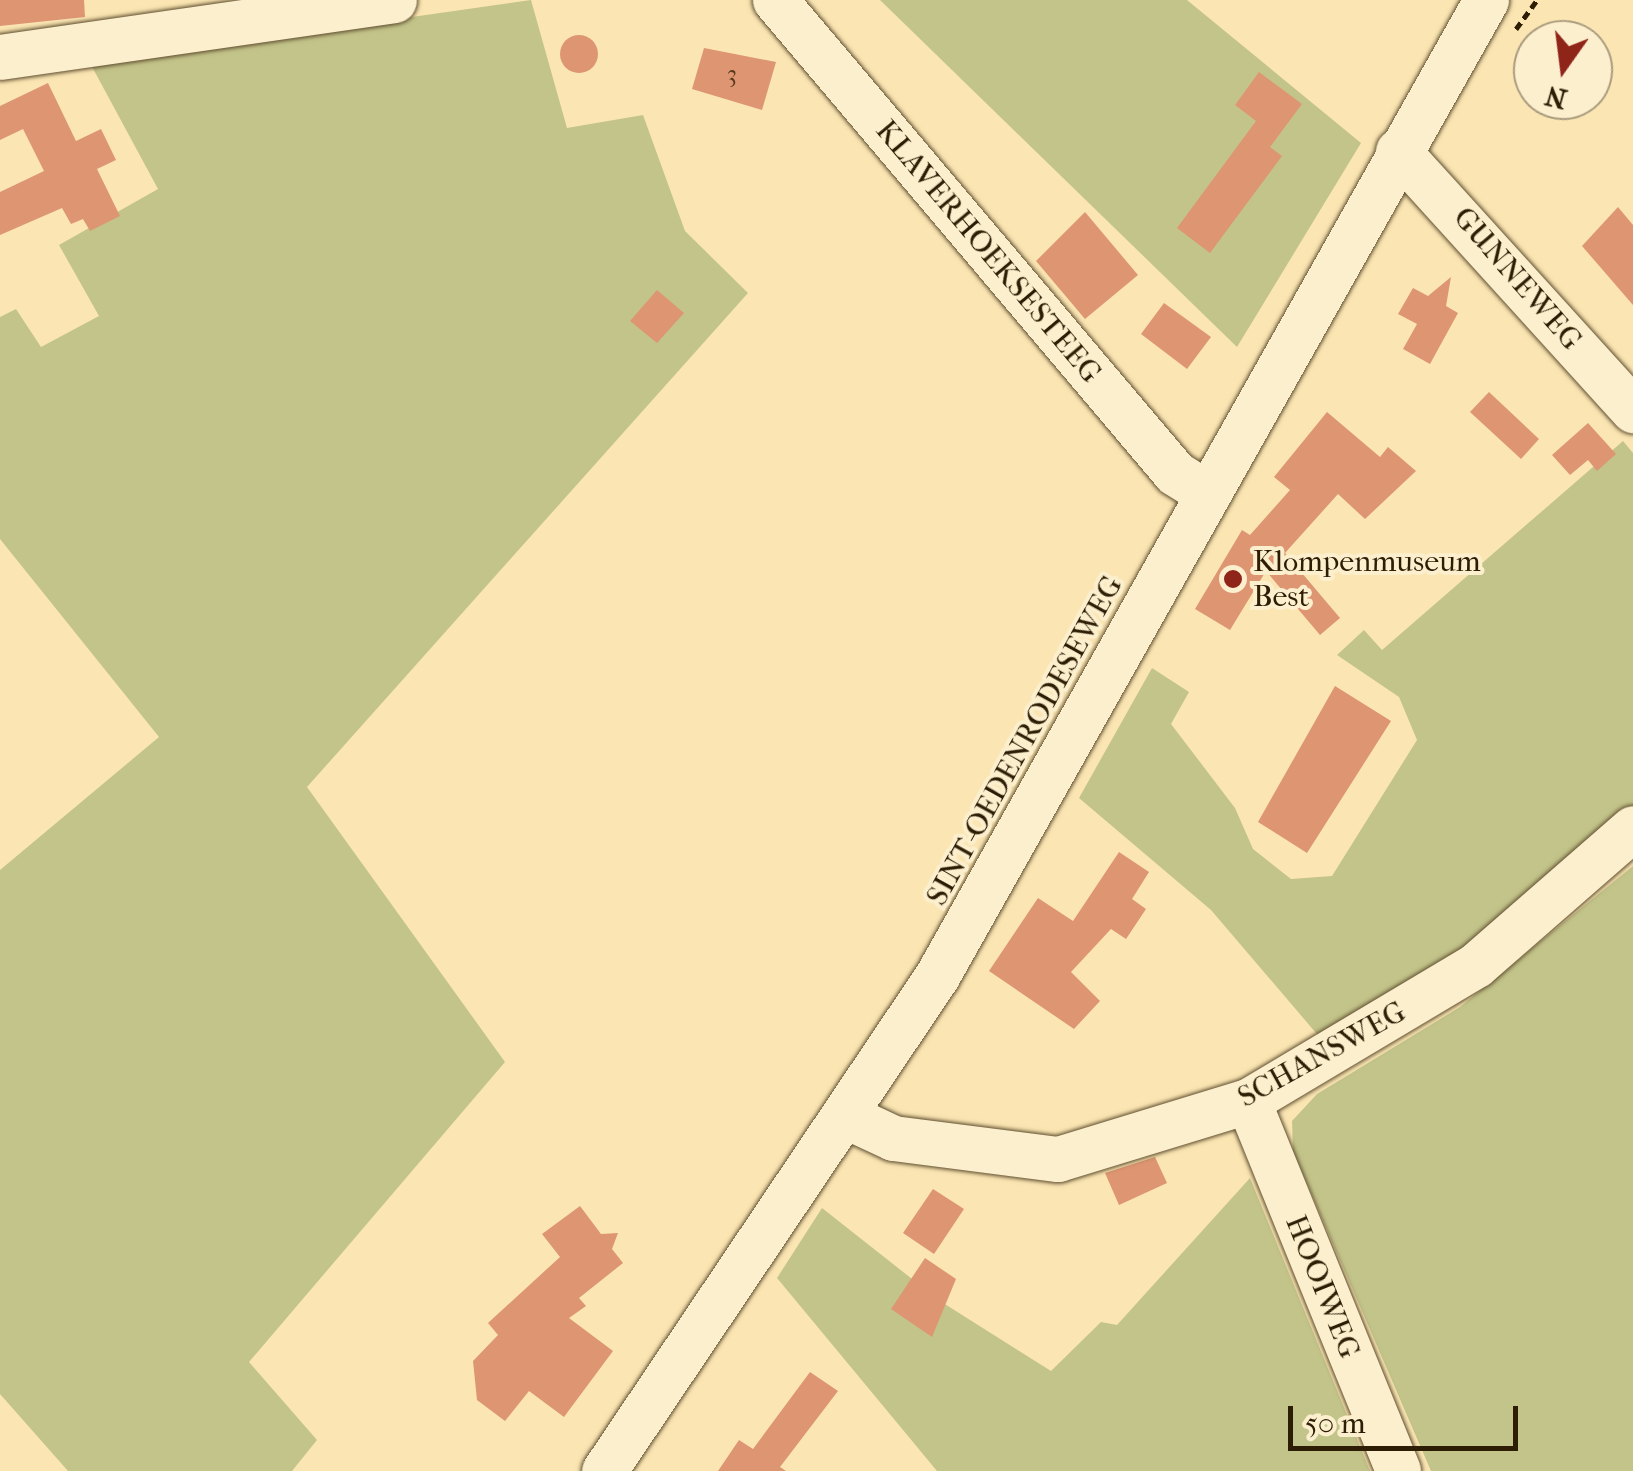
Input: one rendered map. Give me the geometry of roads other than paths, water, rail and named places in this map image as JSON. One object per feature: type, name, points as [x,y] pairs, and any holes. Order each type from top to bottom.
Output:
[{"type":"street","points":[[0,57],[394,0]]},
{"type":"street","name":"KLAVERHOEKSESTEEG","points":[[775,0],[1174,473],[1208,494]]},
{"type":"street","name":"SINT-OEDENRODESEWEG","points":[[604,1471],[844,1115],[1030,819],[1398,151],[1486,0]]},
{"type":"street","name":"GUNNEWEG","points":[[1398,151],[1633,410]]},
{"type":"street","name":"SCHANSWEG","points":[[844,1115],[893,1138],[1058,1159],[1248,1102],[1476,965],[1633,828]]},
{"type":"street","name":"HOOIWEG","points":[[1248,1102],[1398,1471]]},
{"type":"place","name":"Klompenmuseum Best","points":[[1233,579]]}]
